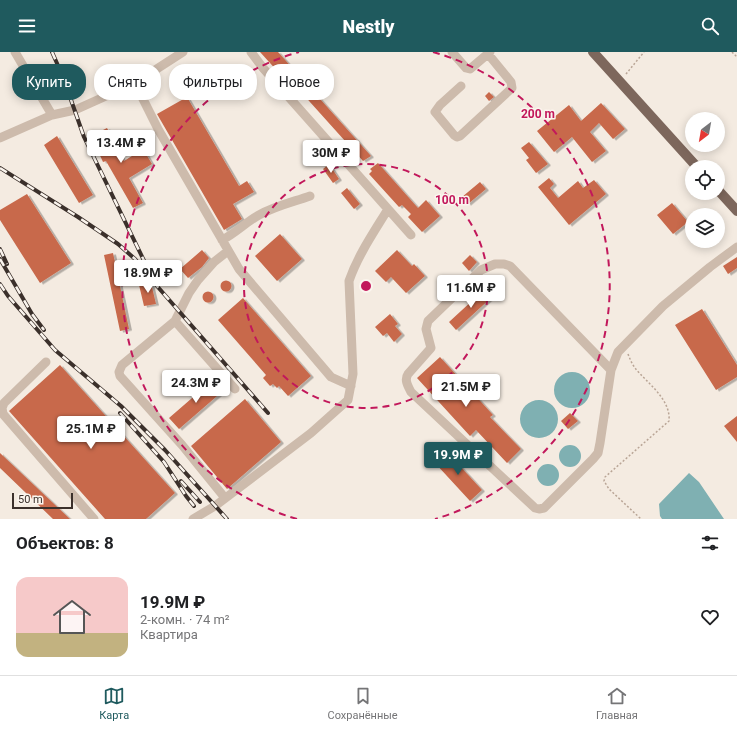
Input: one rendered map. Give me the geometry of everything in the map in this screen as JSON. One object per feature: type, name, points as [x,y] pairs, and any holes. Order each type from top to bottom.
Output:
[{"type":"main road","points":[[593,52],[691,160]]},
{"type":"main road","points":[[725,198],[737,211]]},
{"type":"street","points":[[15,52],[52,114]]},
{"type":"street","points":[[161,66],[183,52]]},
{"type":"street","points":[[251,52],[263,68],[411,235]]},
{"type":"street","points":[[452,52],[466,68],[470,69],[489,53],[511,82],[512,88],[460,136],[457,137],[435,112],[440,105],[460,86]]},
{"type":"street","points":[[0,138],[52,114],[75,110],[97,100]]},
{"type":"street","points":[[144,100],[158,129],[239,269],[331,377],[351,386]]},
{"type":"street","points":[[222,240],[232,235],[258,215],[272,208],[310,196]]},
{"type":"street","points":[[193,519],[225,498],[311,433],[348,400],[353,374],[349,281],[359,257],[388,209]]},
{"type":"street","points":[[610,370],[510,266],[496,264],[481,270],[428,321],[426,330],[432,348],[408,374],[406,377],[406,382],[412,392],[535,508],[539,509],[548,505],[598,452],[610,370],[618,352],[662,306],[737,247]]},
{"type":"street","points":[[225,498],[182,445],[120,376],[119,372],[122,365],[175,321],[189,293],[198,280],[214,262],[228,251]]},
{"type":"street","points":[[175,321],[235,389]]},
{"type":"street","points":[[46,362],[4,403],[1,415],[94,519]]},
{"type":"path","points":[[619,81],[644,52]]},
{"type":"path","points":[[732,52],[737,57]]},
{"type":"path","points":[[624,346],[634,367],[661,396],[669,412],[669,421],[605,477],[604,481],[609,489],[641,519]]},
{"type":"water","points":[[576,372],[585,377],[589,383],[589,397],[585,403],[576,408],[568,408],[559,403],[555,397],[554,386],[559,377],[565,373]]},
{"type":"water","points":[[539,400],[549,403],[555,409],[558,419],[555,429],[549,435],[539,438],[529,435],[523,429],[520,419],[523,409],[529,403]]},
{"type":"water","points":[[570,445],[578,448],[581,456],[578,464],[570,467],[562,464],[559,456],[562,448]]},
{"type":"water","points":[[548,464],[556,467],[559,475],[556,483],[548,486],[540,483],[537,475],[540,467]]},
{"type":"water","points":[[689,473],[699,482],[724,519],[662,519],[660,516],[659,504]]},
{"type":"building","points":[[260,52],[278,52],[289,64],[271,64]]},
{"type":"building","points":[[489,92],[494,97],[489,101],[485,96]]},
{"type":"building","points":[[182,100],[189,100],[239,186],[247,181],[254,192],[233,204],[242,219],[224,230],[157,114]]},
{"type":"building","points":[[308,100],[321,100],[371,156],[363,161]]},
{"type":"building","points":[[601,103],[625,129],[613,139],[599,123],[590,132],[606,151],[592,162],[572,137],[554,152],[537,131],[569,105],[581,121]]},
{"type":"building","points":[[107,128],[124,161],[143,149],[152,164],[129,178],[143,203],[133,208],[106,161],[103,162],[91,136]]},
{"type":"building","points":[[57,136],[93,195],[79,203],[44,145]]},
{"type":"building","points":[[529,142],[548,164],[536,173],[526,160],[529,158],[521,148]]},
{"type":"building","points":[[378,163],[418,208],[426,200],[440,216],[422,232],[408,217],[411,214],[402,205],[399,207],[369,174],[372,171],[370,169]]},
{"type":"building","points":[[329,164],[339,179],[333,183],[323,169]]},
{"type":"building","points":[[549,178],[554,184],[550,188],[558,198],[578,181],[583,188],[594,180],[606,194],[569,225],[538,187]]},
{"type":"building","points":[[480,182],[486,189],[468,204],[462,197]]},
{"type":"building","points":[[347,188],[360,204],[354,209],[341,193]]},
{"type":"building","points":[[27,194],[71,263],[40,283],[0,220],[0,210]]},
{"type":"building","points":[[672,203],[685,218],[685,224],[673,234],[657,215]]},
{"type":"building","points":[[280,234],[302,259],[277,281],[255,256]]},
{"type":"building","points":[[202,250],[209,258],[202,267],[188,278],[180,269]]},
{"type":"building","points":[[397,250],[412,266],[414,264],[425,276],[406,293],[391,277],[386,282],[375,271]]},
{"type":"building","points":[[113,253],[129,329],[120,331],[104,255]]},
{"type":"building","points":[[470,255],[477,262],[469,271],[462,263]]},
{"type":"building","points":[[737,257],[737,268],[728,274],[723,266]]},
{"type":"building","points":[[226,280],[230,282],[232,286],[230,290],[226,292],[222,290],[220,286],[222,282]]},
{"type":"building","points":[[151,283],[156,304],[144,306],[139,285]]},
{"type":"building","points":[[486,288],[493,296],[456,330],[449,322]]},
{"type":"building","points":[[208,291],[212,293],[214,297],[212,301],[208,303],[204,301],[202,297],[204,293]]},
{"type":"building","points":[[243,298],[311,376],[288,396],[279,386],[277,388],[273,384],[270,386],[263,378],[266,375],[218,320]]},
{"type":"building","points":[[702,309],[737,365],[737,377],[716,390],[675,325]]},
{"type":"building","points":[[390,314],[398,324],[395,326],[402,334],[394,342],[387,333],[383,336],[375,327]]},
{"type":"building","points":[[440,357],[493,415],[490,417],[521,449],[507,463],[476,430],[470,436],[417,378]]},
{"type":"building","points":[[60,365],[175,493],[146,519],[105,519],[9,411]]},
{"type":"building","points":[[214,379],[224,390],[179,429],[169,418]]},
{"type":"building","points":[[245,399],[281,442],[227,489],[191,446]]},
{"type":"building","points":[[570,413],[578,421],[568,429],[561,421]]},
{"type":"building","points":[[737,416],[737,442],[724,426]]},
{"type":"building","points":[[447,452],[482,490],[470,501],[435,463]]},
{"type":"building","points":[[0,453],[70,519],[53,519],[0,468]]},
{"type":"railway","points":[[52,52],[63,77],[84,137],[150,273]]},
{"type":"railway","points":[[0,168],[78,217],[118,244],[135,259],[268,413]]},
{"type":"railway","points":[[0,249],[7,264]]},
{"type":"railway","points":[[0,259],[32,314],[44,330]]},
{"type":"railway","points":[[0,284],[8,296],[55,350],[121,406],[165,450],[227,519]]},
{"type":"railway","points":[[120,413],[164,462],[194,506]]},
{"type":"railway","points":[[181,481],[200,502]]}]
